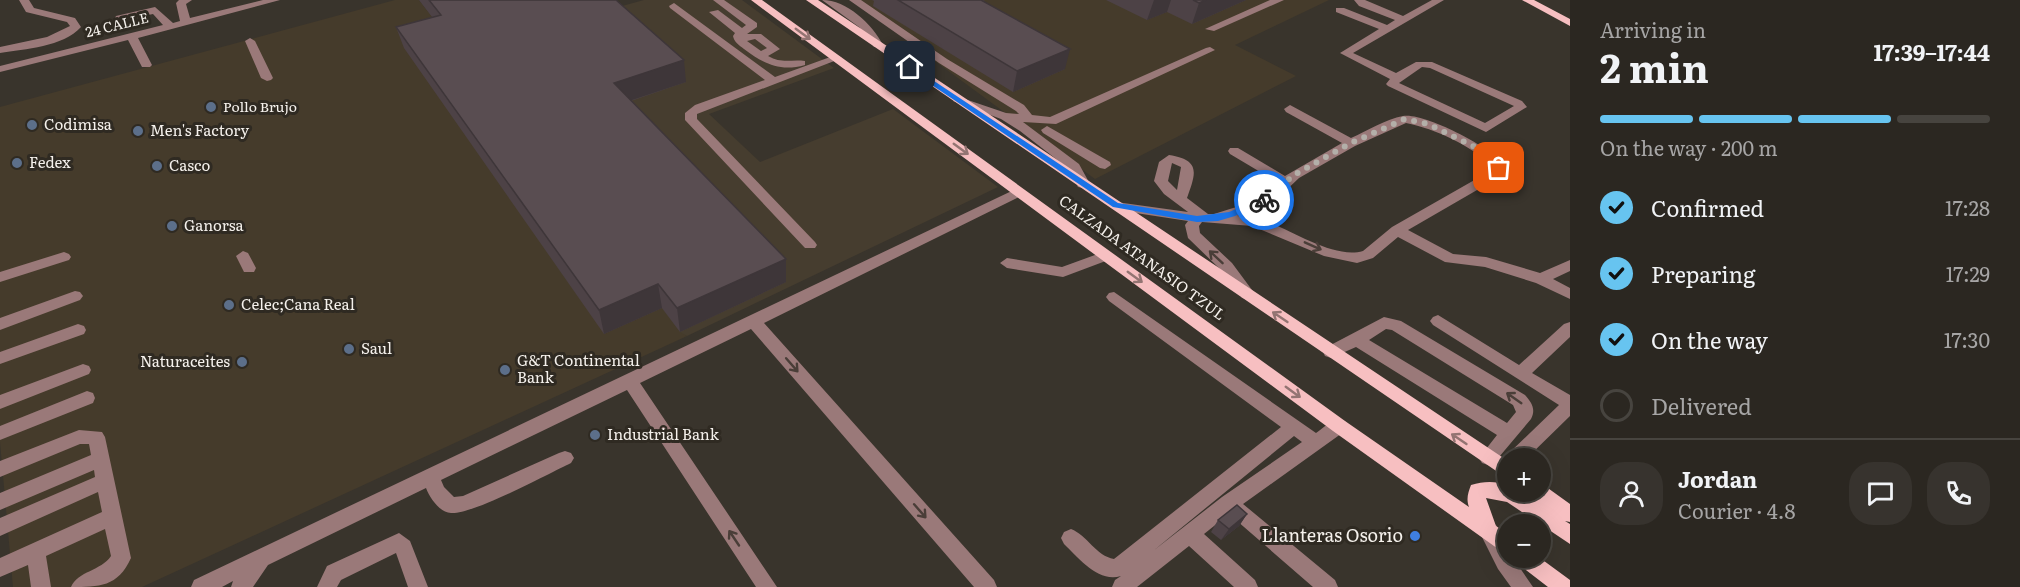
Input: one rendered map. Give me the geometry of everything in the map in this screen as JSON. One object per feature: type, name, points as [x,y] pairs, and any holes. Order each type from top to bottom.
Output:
[{"type":"main road","name":"CALZADA ATANASIO TZUL","points":[[756,0],[1339,426],[1497,537]]},
{"type":"main road","name":"CALZADA ATANASIO TZUL","points":[[811,0],[1488,458],[1497,462]]},
{"type":"main road","points":[[1527,0],[1570,23]]},
{"type":"main road","points":[[1542,0],[1570,15]]},
{"type":"main road","points":[[1489,531],[1476,501],[1478,491],[1488,487],[1512,495],[1570,535]]},
{"type":"main road","points":[[1551,501],[1570,514]]},
{"type":"main road","points":[[1538,568],[1564,587]]},
{"type":"street","points":[[0,51],[59,36],[71,32],[76,27],[70,20],[30,10],[24,0]]},
{"type":"street","points":[[186,22],[181,3],[187,0]]},
{"type":"street","name":"24 CALLE","points":[[0,69],[275,0]]},
{"type":"street","points":[[718,0],[753,25],[739,35]]},
{"type":"street","points":[[854,0],[943,61],[1020,108],[1026,114],[1025,119]]},
{"type":"street","points":[[1210,29],[1279,0]]},
{"type":"street","points":[[1359,0],[1363,4],[1403,20]]},
{"type":"street","points":[[1396,78],[1345,53],[1438,0]]},
{"type":"street","points":[[830,1],[874,34],[878,45]]},
{"type":"street","points":[[675,6],[773,81]]},
{"type":"street","points":[[120,18],[155,10],[170,26]]},
{"type":"street","points":[[1340,10],[1387,28]]},
{"type":"street","points":[[714,12],[759,56],[773,65],[794,66],[833,55]]},
{"type":"street","points":[[739,35],[757,36],[775,49],[759,56]]},
{"type":"street","points":[[132,37],[146,65]]},
{"type":"street","points":[[250,41],[267,78]]},
{"type":"street","points":[[1050,125],[1210,50]]},
{"type":"street","points":[[810,245],[691,120],[691,113],[833,55]]},
{"type":"street","points":[[1420,64],[1426,64],[1518,103],[1521,107],[1486,128],[1395,86],[1392,84],[1396,78],[1420,64]]},
{"type":"street","points":[[959,101],[1005,116],[1050,125],[1105,165]]},
{"type":"street","points":[[1290,109],[1351,143]]},
{"type":"street","points":[[1005,116],[1047,144],[1074,167],[1083,184]]},
{"type":"street","points":[[1116,206],[1207,219],[1254,222],[1336,255],[1357,258],[1368,255],[1397,230],[1498,172],[1499,165],[1485,152],[1416,120],[1401,120],[1351,143],[1285,181],[1273,195],[1263,201],[1207,219],[1192,225],[1193,235],[1227,267],[1248,296]]},
{"type":"street","points":[[1047,144],[1050,125]]},
{"type":"street","points":[[1234,151],[1285,181]]},
{"type":"street","points":[[201,587],[1018,192]]},
{"type":"street","points":[[1180,199],[1207,219]]},
{"type":"street","points":[[1263,201],[1270,223],[1283,232]]},
{"type":"street","points":[[1397,230],[1450,259],[1485,262],[1541,279],[1570,294]]},
{"type":"street","points":[[1007,263],[1063,272],[1106,256]]},
{"type":"street","points":[[0,277],[64,257]]},
{"type":"street","points":[[1541,279],[1570,265]]},
{"type":"street","points":[[0,324],[75,296]]},
{"type":"street","points":[[1114,297],[1315,442]]},
{"type":"street","points":[[753,321],[987,587]]},
{"type":"street","points":[[1438,321],[1570,404],[1527,448]]},
{"type":"street","points":[[1331,352],[1358,340],[1384,323],[1396,326],[1519,400],[1525,406],[1525,414],[1488,458]]},
{"type":"street","points":[[1522,375],[1570,328]]},
{"type":"street","points":[[0,358],[78,330]]},
{"type":"street","points":[[1358,340],[1508,434]]},
{"type":"street","points":[[0,402],[83,370]]},
{"type":"street","points":[[630,381],[766,587]]},
{"type":"street","points":[[0,433],[87,398]]},
{"type":"street","points":[[1122,587],[1229,503],[1339,426]]},
{"type":"street","points":[[1071,538],[1101,565],[1117,568],[1293,427]]},
{"type":"street","points":[[0,469],[79,437],[91,435],[96,437],[121,558],[114,569],[81,587]]},
{"type":"street","points":[[431,477],[437,492],[450,504],[465,504],[565,458]]},
{"type":"street","points":[[0,502],[100,459]]},
{"type":"street","points":[[0,527],[105,481]]},
{"type":"street","points":[[1229,503],[1328,587]]},
{"type":"street","points":[[0,568],[112,517]]},
{"type":"street","points":[[1489,531],[1505,563],[1523,587]]},
{"type":"street","points":[[1190,534],[1248,587]]},
{"type":"street","points":[[327,587],[334,573],[399,542],[418,587]]},
{"type":"street","points":[[36,552],[41,587]]},
{"type":"street","points":[[241,587],[260,559]]},
{"type":"shaded area","points":[[395,0],[419,0],[680,331],[687,336],[142,587],[13,587],[0,442],[0,107]]},
{"type":"shaded area","points":[[419,0],[592,0],[604,11],[644,0],[742,0],[834,68],[709,114],[760,162],[893,109],[998,187],[687,336],[680,332]]},
{"type":"shaded area","points":[[852,0],[1329,0],[1235,45],[1296,76],[1095,179]]},
{"type":"building","points":[[429,0],[616,0],[684,60],[614,83],[786,259],[677,308],[658,284],[599,310],[396,27],[441,15]]},
{"type":"building","points":[[898,0],[981,0],[1070,49],[1017,71]]},
{"type":"building","points":[[1237,505],[1247,514],[1229,529],[1218,520]]},
{"type":"way so far","points":[[1264,200],[1273,195],[1285,181],[1294,175],[1351,143],[1405,119],[1428,124],[1485,152],[1496,160],[1499,168]]},
{"type":"place","name":"Pollo Brujo","points":[[211,107]]},
{"type":"place","name":"Codimisa","points":[[32,125]]},
{"type":"place","name":"Men's Factory","points":[[138,131]]},
{"type":"place","name":"Fedex","points":[[17,163]]},
{"type":"place","name":"Casco","points":[[157,166]]},
{"type":"place","name":"Ganorsa","points":[[172,226]]},
{"type":"place","name":"Celec;Cana Real","points":[[229,305]]},
{"type":"place","name":"Saul","points":[[349,349]]},
{"type":"place","name":"Naturaceites","points":[[242,362]]},
{"type":"place","name":"G&T Continental Bank","points":[[505,370]]},
{"type":"place","name":"Industrial Bank","points":[[595,435]]},
{"type":"place","name":"Llanteras Osorio","points":[[1415,536]]},
{"type":"route","points":[[910,67],[1116,206],[1197,219],[1218,218],[1254,206],[1264,200]]}]
